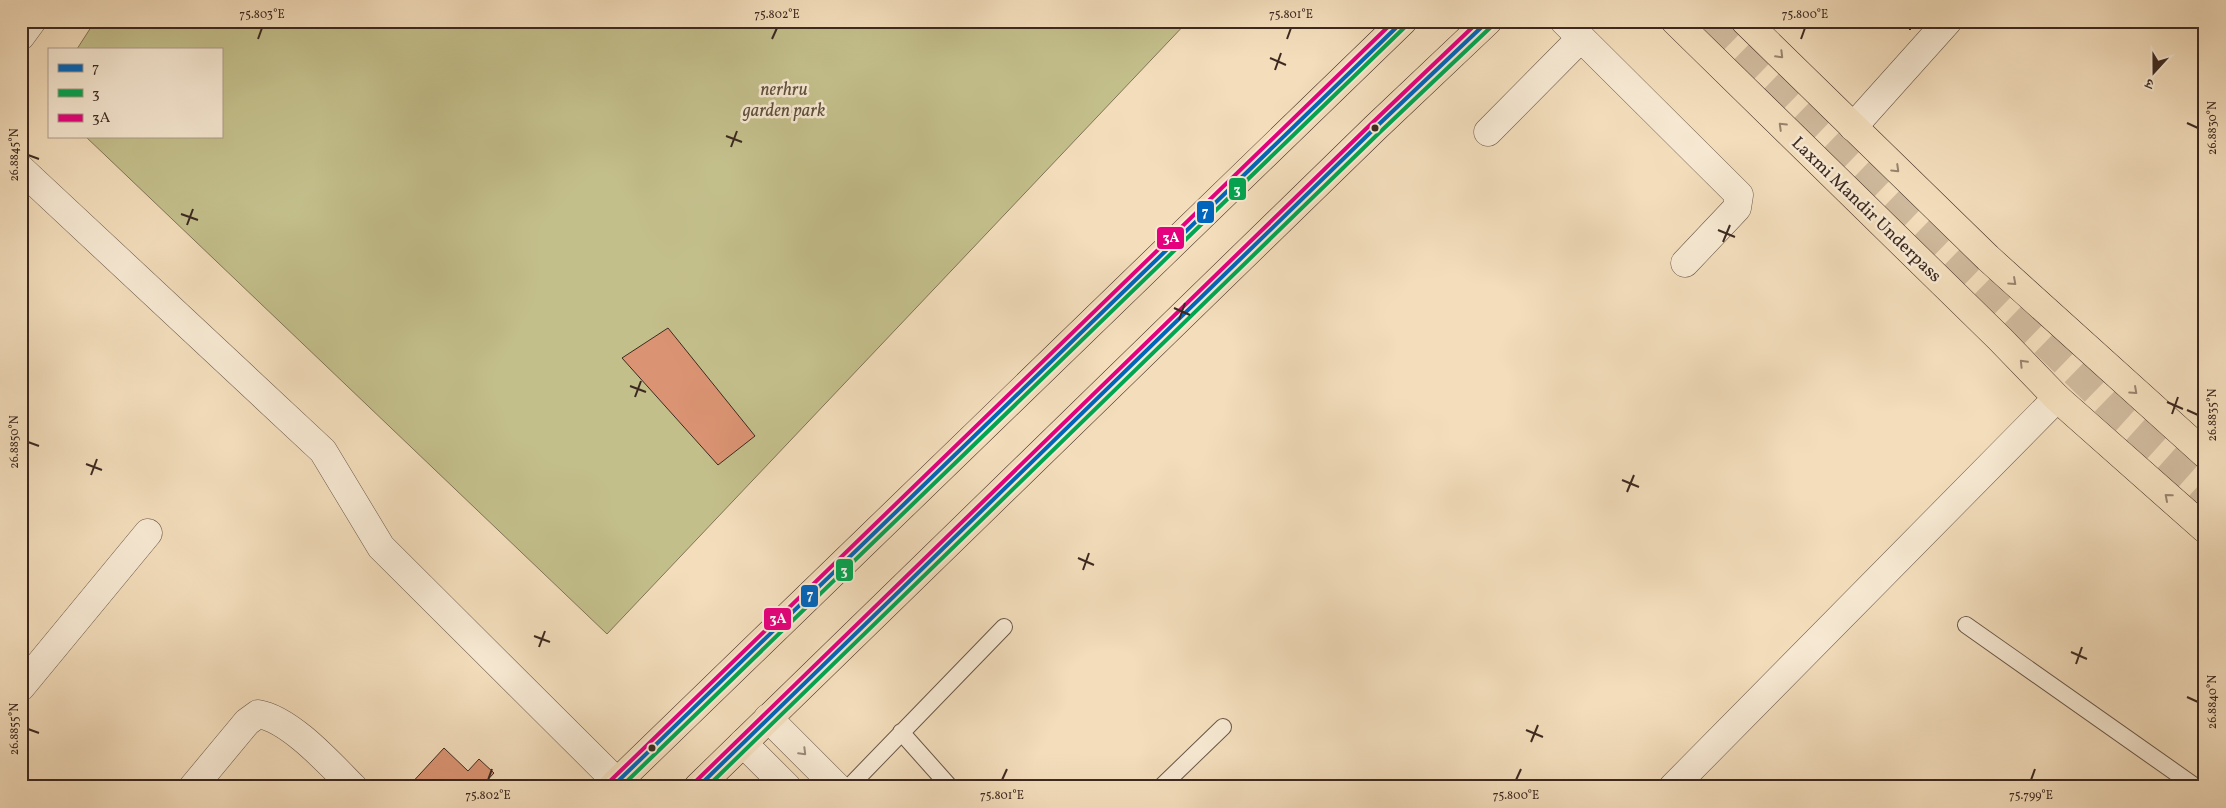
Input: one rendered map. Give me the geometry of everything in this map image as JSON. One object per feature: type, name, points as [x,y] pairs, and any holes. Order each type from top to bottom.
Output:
[{"type":"main road","points":[[614,784],[1403,21]]},
{"type":"main road","points":[[698,787],[1488,21]]},
{"type":"main road","name":"Laxmi Mandir Underpass","points":[[1675,21],[2000,339],[2057,398],[2205,529]]},
{"type":"main road","points":[[1745,21],[1988,258],[2205,454]]},
{"type":"street","points":[[21,36],[32,21]]},
{"type":"street","points":[[1853,127],[1948,21]]},
{"type":"street","points":[[1488,132],[1573,30],[1738,195],[1737,208],[1685,263]]},
{"type":"street","points":[[21,169],[323,451],[381,547],[614,784]]},
{"type":"street","points":[[1672,787],[2057,398]]},
{"type":"street","points":[[21,688],[148,533]]},
{"type":"street","points":[[193,787],[248,722],[258,714],[271,716],[316,750],[353,787]]},
{"type":"street","points":[[768,718],[837,787]]},
{"type":"street","points":[[743,744],[787,787]]},
{"type":"lane","points":[[1966,625],[2196,787]]},
{"type":"lane","points":[[849,787],[900,732],[1004,627]]},
{"type":"lane","points":[[1161,787],[1223,727]]},
{"type":"lane","points":[[900,732],[950,787]]},
{"type":"green space","name":"nerhru garden park","points":[[95,21],[1188,21],[607,634],[87,138],[222,138],[222,48],[78,48]]},
{"type":"building","points":[[1901,21],[1918,21],[1910,30]]},
{"type":"building","points":[[668,328],[755,436],[718,465],[622,358]]},
{"type":"building","points":[[444,748],[468,771],[479,759],[494,773],[481,787],[408,787]]},
{"type":"tunnel","points":[[1713,21],[2106,403],[2205,492]]},
{"type":"transit line","name":"3A","points":[[608,783],[1394,21]]},
{"type":"transit line","name":"7","points":[[612,787],[1403,21]]},
{"type":"transit line","name":"3A","points":[[694,783],[1479,21]]},
{"type":"transit line","name":"7","points":[[698,787],[1375,128],[1488,21]]},
{"type":"transit line","name":"3","points":[[621,787],[1407,25]]},
{"type":"transit line","name":"3","points":[[707,787],[1379,133],[1492,26]]}]
